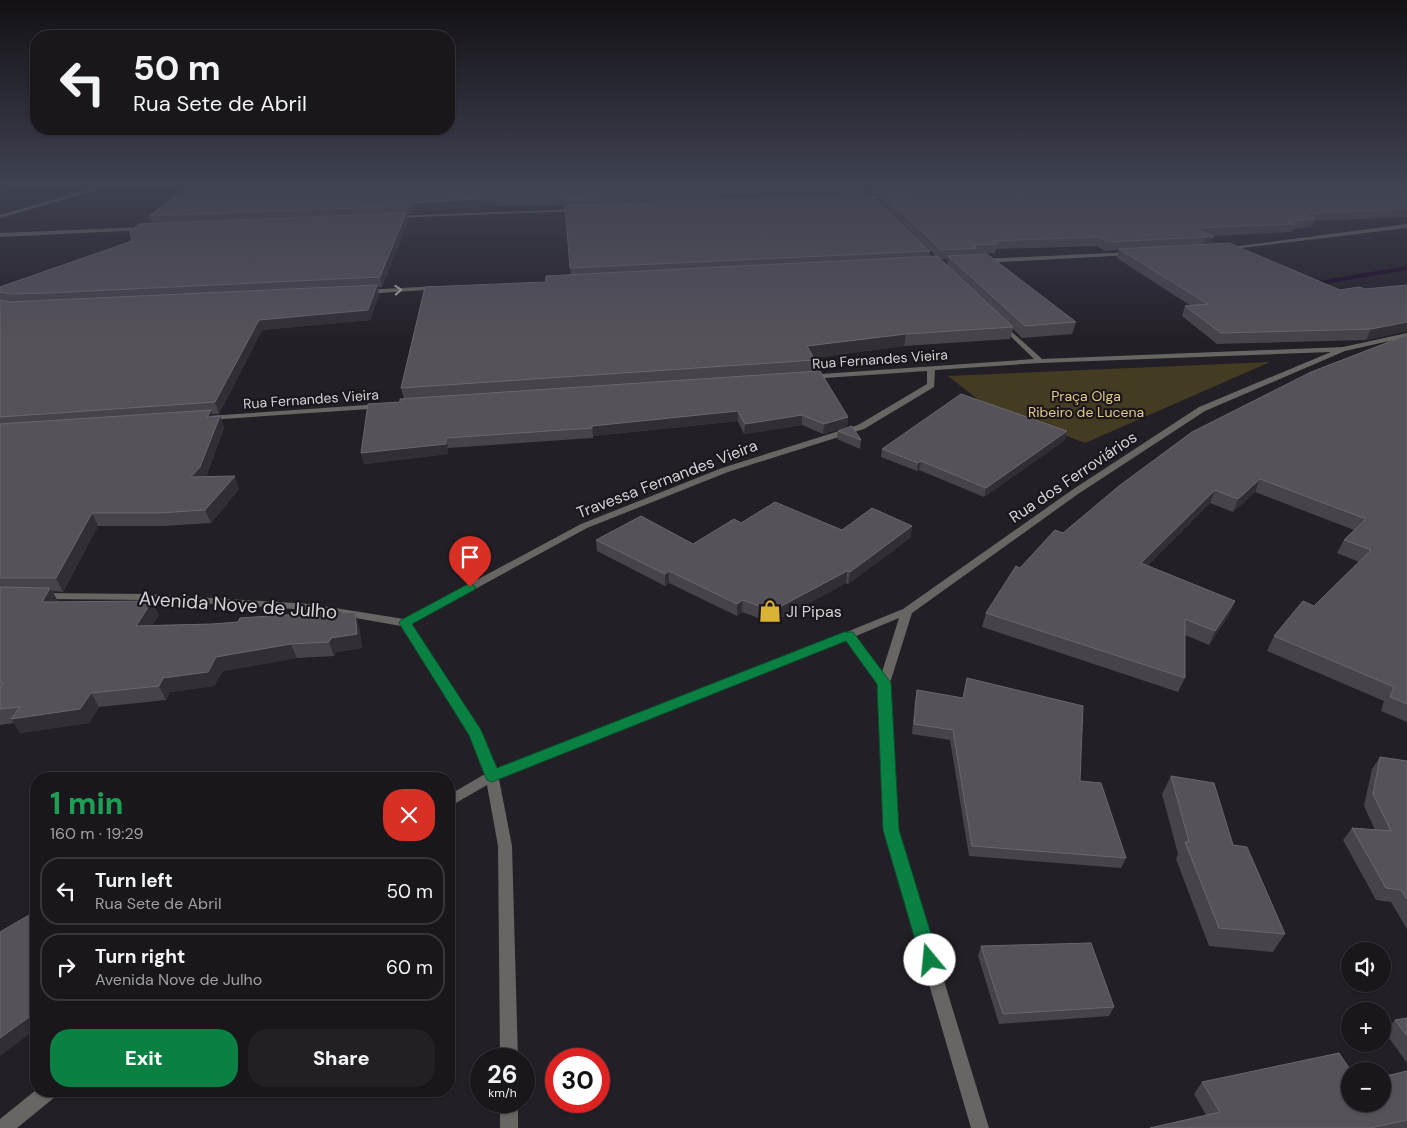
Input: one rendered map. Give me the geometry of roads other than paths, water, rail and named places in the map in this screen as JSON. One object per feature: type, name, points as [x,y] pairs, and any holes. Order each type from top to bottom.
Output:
[{"type":"street","points":[[1222,248],[1278,243],[1316,237]]},
{"type":"street","points":[[976,261],[1134,253]]},
{"type":"street","points":[[353,292],[442,288]]},
{"type":"street","points":[[996,320],[1040,361]]},
{"type":"street","name":"Rua dos Ferroviários","points":[[455,798],[492,776],[906,611],[1075,492],[1202,409],[1343,349],[1407,335]]},
{"type":"street","name":"Rua Fernandes Vieira","points":[[802,377],[1040,361],[1343,349]]},
{"type":"street","name":"Travessa Fernandes Vieira","points":[[405,623],[584,526],[725,470],[861,428],[931,385],[931,368]]},
{"type":"street","name":"Rua Fernandes Vieira","points":[[198,419],[386,406]]},
{"type":"street","name":"Avenida Nove de Julho","points":[[29,596],[147,597],[310,606],[405,623]]},
{"type":"street","points":[[906,611],[884,683],[891,830],[980,1128]]},
{"type":"street","points":[[405,623],[476,734],[492,776],[505,846],[509,1048]]},
{"type":"street","points":[[849,635],[884,683]]},
{"type":"street","points":[[3,1128],[42,1097]]},
{"type":"street","points":[[509,1113],[509,1128]]},
{"type":"waterway","points":[[1306,285],[1407,268]]},
{"type":"place","name":"Jl Pipas","points":[[770,611]]},
{"type":"park label","name":"Praça Olga Ribeiro de Lucena","points":[[1086,404]]}]
